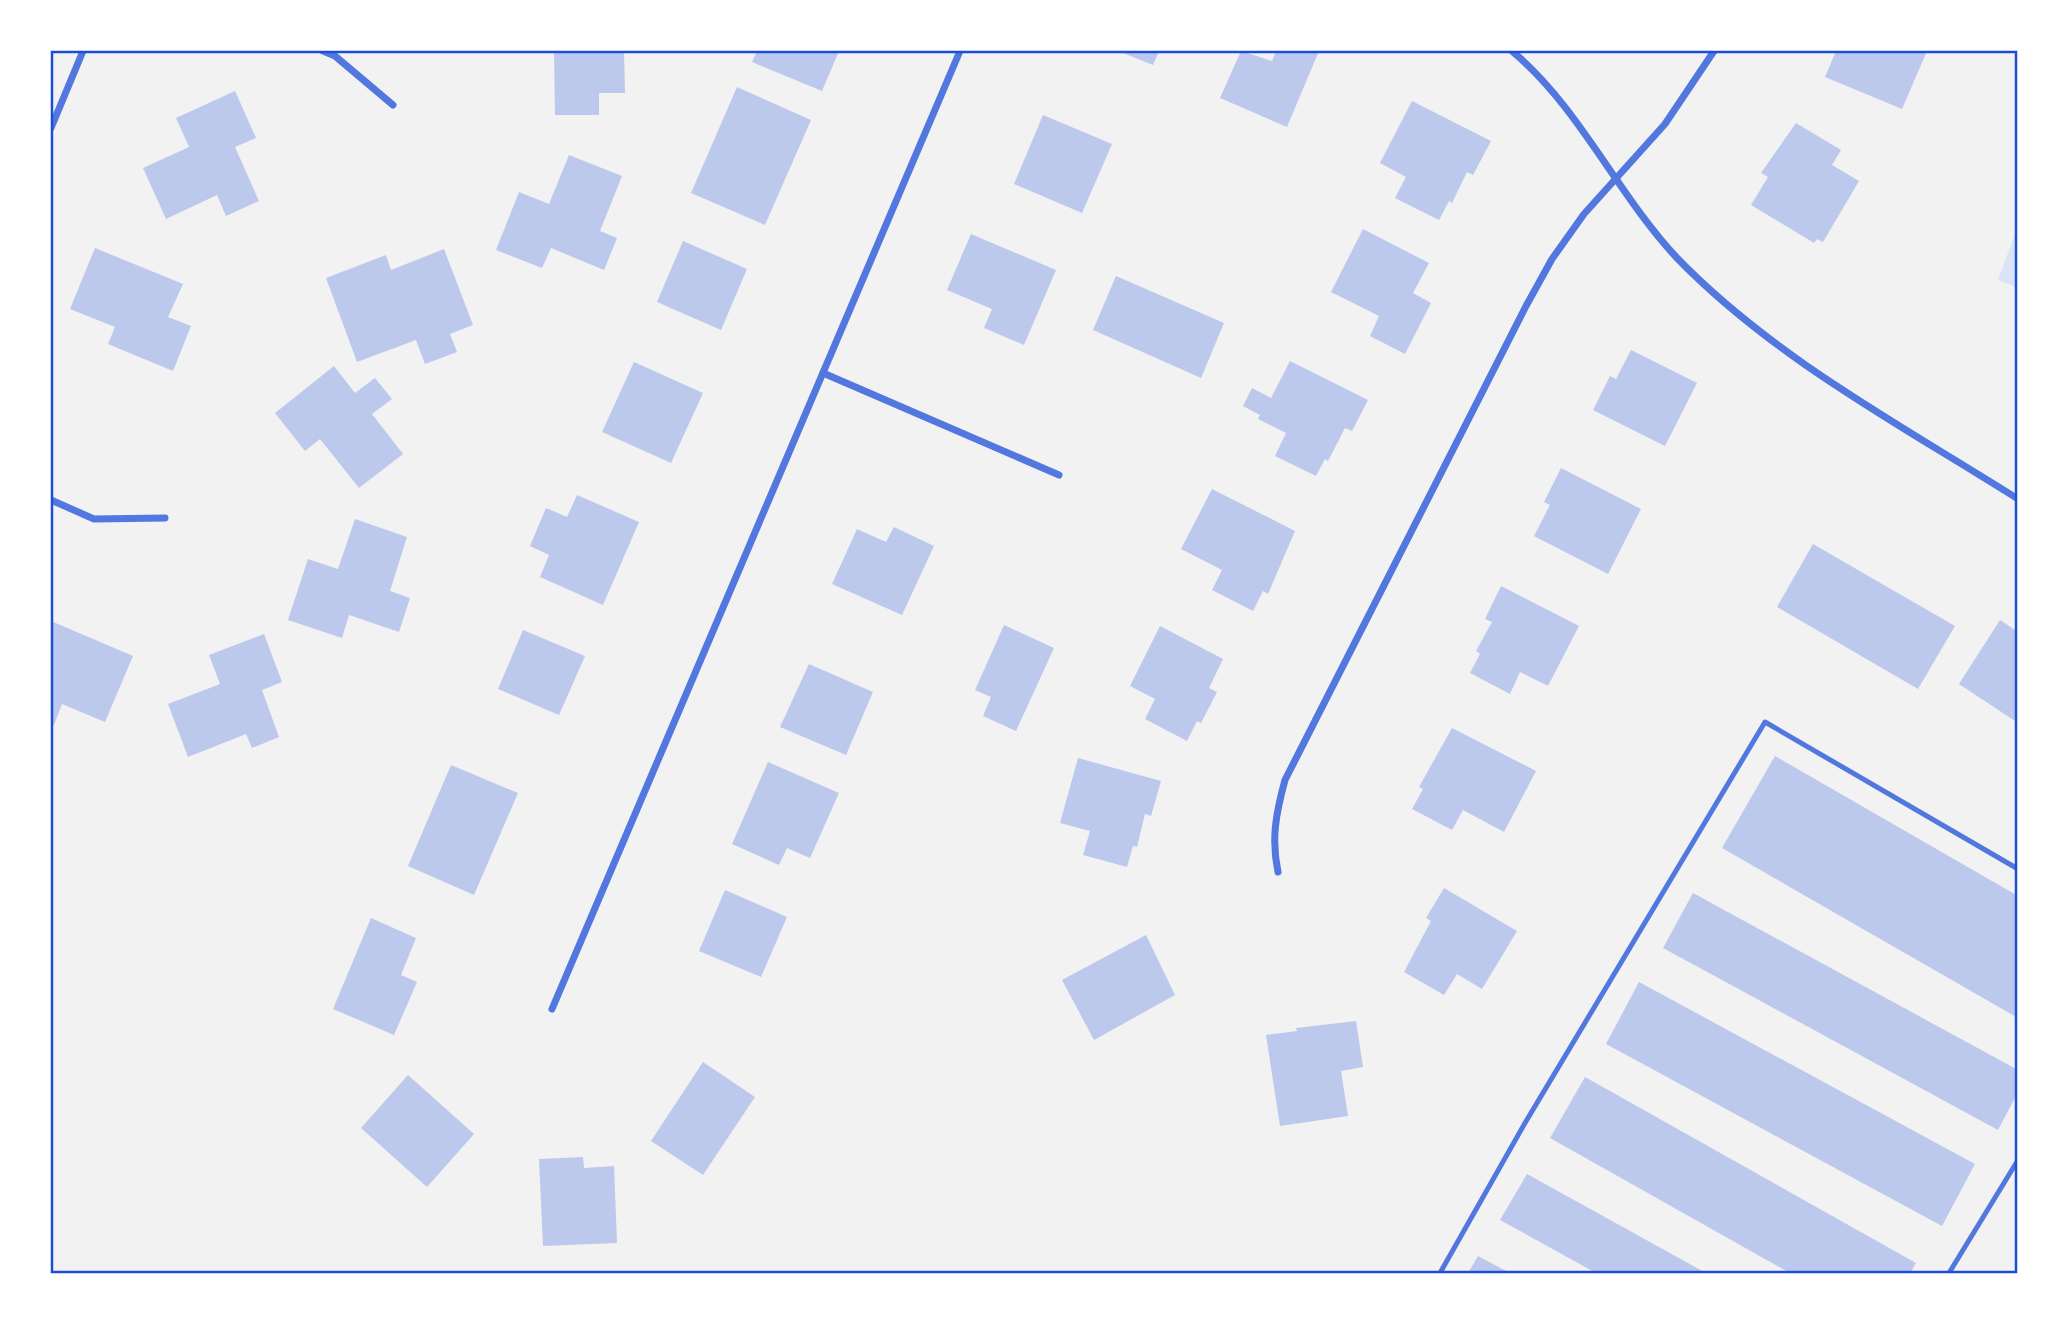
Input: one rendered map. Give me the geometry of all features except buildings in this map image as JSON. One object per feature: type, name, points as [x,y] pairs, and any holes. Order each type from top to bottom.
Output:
[{"type":"street","points":[[51,128],[83,51]]},
{"type":"street","points":[[323,51],[335,56],[393,105]]},
{"type":"street","points":[[552,1009],[960,51]]},
{"type":"street","points":[[1512,51],[1551,91],[1675,255],[1735,312],[1808,366],[2018,499]]},
{"type":"street","points":[[1278,872],[1273,850],[1273,828],[1285,780],[1526,306],[1552,260],[1616,177],[1665,124],[1714,51]]},
{"type":"street","points":[[823,373],[1059,475]]},
{"type":"street","points":[[51,500],[94,519],[165,518]]},
{"type":"lane","points":[[1440,1273],[1525,1123],[1765,722],[2018,869]]},
{"type":"lane","points":[[1949,1273],[2018,1160]]},
{"type":"shaded area","points":[[2018,226],[2018,288],[1998,280]]}]
